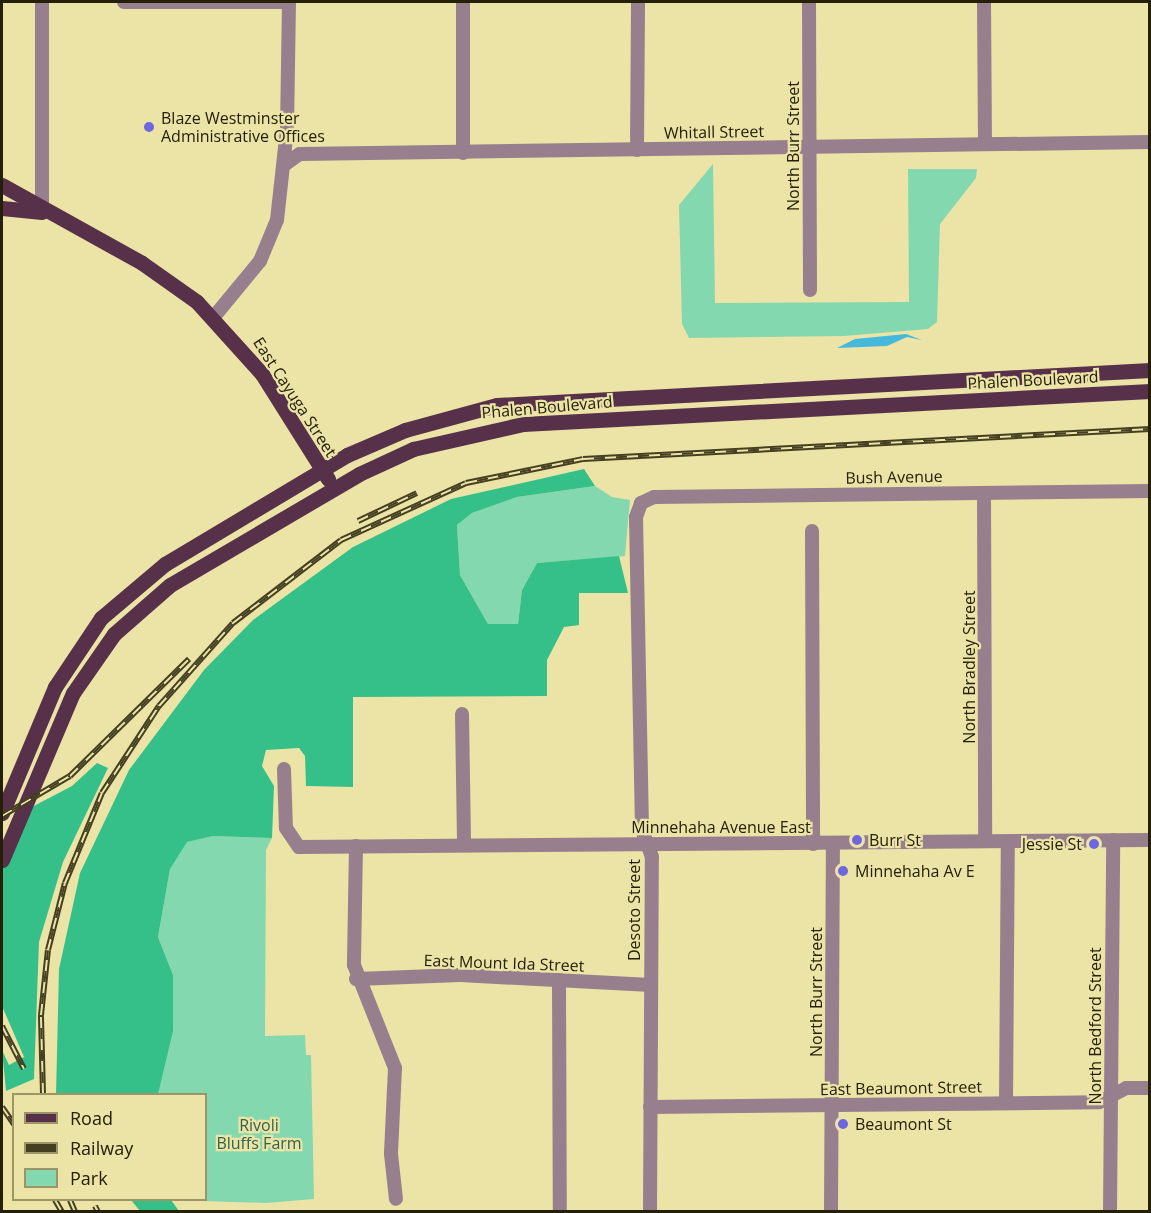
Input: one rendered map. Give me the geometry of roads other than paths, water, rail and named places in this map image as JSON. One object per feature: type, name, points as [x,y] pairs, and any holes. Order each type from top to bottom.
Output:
[{"type":"main road","name":"East Cayuga Street","points":[[8,188],[42,212],[142,263],[213,318],[262,374],[334,489]]},
{"type":"main road","name":"East Cayuga Street","points":[[8,211],[42,212]]},
{"type":"main road","name":"Phalen Boulevard","points":[[2,813],[39,725],[75,651],[140,582],[322,470],[405,430],[497,405],[1149,370]]},
{"type":"main road","name":"Phalen Boulevard","points":[[2,860],[56,730],[94,659],[136,612],[170,585],[334,489],[413,449],[498,426],[1149,391]]},
{"type":"street","points":[[42,2],[42,212]]},
{"type":"street","points":[[124,2],[289,2],[287,129],[284,165],[271,240],[213,318]]},
{"type":"street","points":[[463,2],[463,153]]},
{"type":"street","points":[[637,150],[638,2]]},
{"type":"street","name":"North Burr Street","points":[[809,2],[810,290]]},
{"type":"street","points":[[984,2],[985,144]]},
{"type":"street","name":"Whitall Street","points":[[284,165],[300,154],[1149,142]]},
{"type":"street","name":"Bush Avenue","points":[[640,503],[654,497],[1149,491]]},
{"type":"street","name":"North Bradley Street","points":[[984,493],[986,841]]},
{"type":"street","name":"Desoto Street","points":[[640,503],[636,517],[642,829],[652,857],[650,1212]]},
{"type":"street","points":[[812,531],[813,844]]},
{"type":"street","points":[[462,714],[464,845]]},
{"type":"street","name":"Minnehaha Avenue East","points":[[284,769],[286,828],[293,844],[356,846],[813,844],[1149,840]]},
{"type":"street","name":"North Bedford Street","points":[[1110,1212],[1113,840]]},
{"type":"street","points":[[1006,1103],[1008,842]]},
{"type":"street","name":"North Burr Street","points":[[831,1212],[833,843]]},
{"type":"street","points":[[356,846],[356,979],[380,1022],[395,1068],[391,1154],[396,1198]]},
{"type":"street","name":"East Mount Ida Street","points":[[356,979],[450,975],[651,985]]},
{"type":"street","points":[[559,980],[560,1212]]},
{"type":"street","name":"East Beaumont Street","points":[[650,1107],[1099,1102],[1126,1088],[1149,1088]]},
{"type":"water","points":[[906,334],[922,340],[907,337],[887,346],[837,348],[855,339]]},
{"type":"railway","points":[[43,1093],[41,1015],[48,950],[65,883],[102,793],[159,706],[233,623],[341,540],[466,483],[583,459],[1150,429]]},
{"type":"railway","points":[[358,521],[417,493]]},
{"type":"railway","points":[[2,816],[70,776],[189,659]]},
{"type":"railway","points":[[2,1026],[24,1069]]},
{"type":"railway","points":[[2,1107],[12,1121]]},
{"type":"railway","points":[[56,1201],[62,1212]]},
{"type":"railway","points":[[70,1201],[75,1212]]},
{"type":"railway","points":[[95,1206],[98,1212]]},
{"type":"place","name":"Blaze Westminster Administrative Offices","points":[[149,127]]},
{"type":"place","name":"Burr St","points":[[857,840]]},
{"type":"place","name":"Jessie St","points":[[1094,844]]},
{"type":"place","name":"Minnehaha Av E","points":[[843,871]]},
{"type":"place","name":"Beaumont St","points":[[843,1124]]},
{"type":"park label","name":"Rivoli Bluffs Farm","points":[[259,1134]]}]
